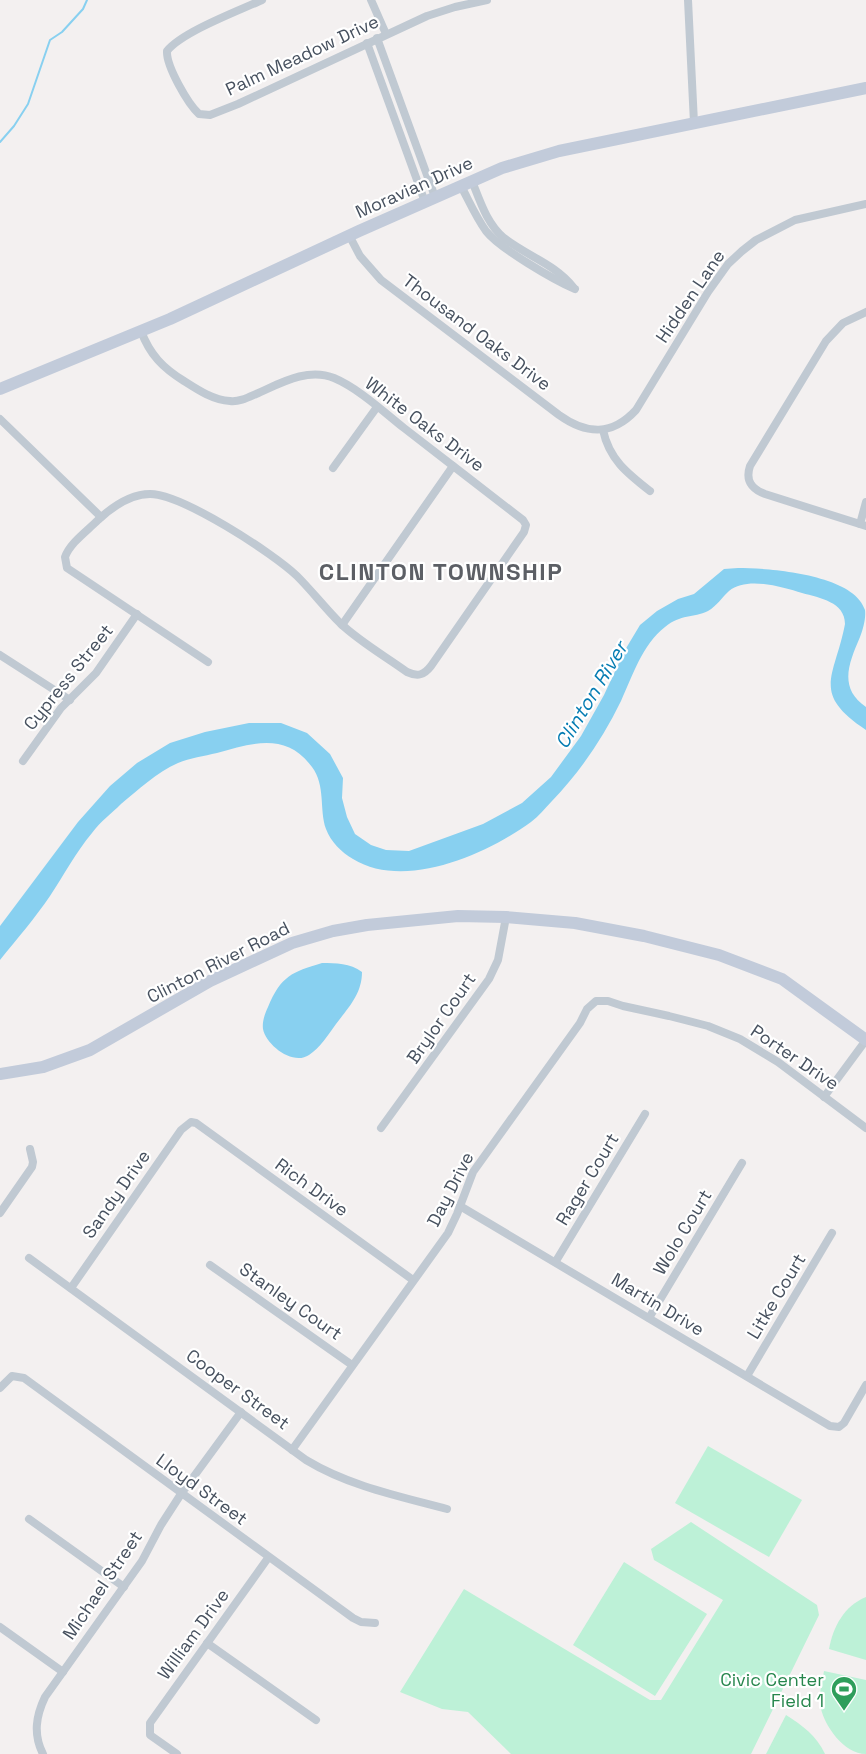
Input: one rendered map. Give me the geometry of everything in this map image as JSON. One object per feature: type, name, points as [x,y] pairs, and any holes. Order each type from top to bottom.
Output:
[{"type":"street","name":"Palm Meadow Drive","points":[[262,0],[197,30],[173,44],[167,51],[167,56],[189,103],[199,114],[210,115],[238,104],[443,10],[486,0]]},
{"type":"street","points":[[371,0],[430,199]]},
{"type":"street","points":[[688,0],[694,123]]},
{"type":"street","points":[[367,43],[396,121],[430,199]]},
{"type":"street","name":"Moravian Drive","points":[[0,389],[141,331],[349,235],[502,168],[539,157],[866,88]]},
{"type":"street","points":[[396,121],[406,117]]},
{"type":"street","points":[[466,184],[487,232],[499,244],[515,249],[540,264]]},
{"type":"street","name":"Hidden Lane","points":[[603,430],[620,424],[636,410],[708,292],[728,264],[742,251],[756,240],[795,220],[866,204]]},
{"type":"street","name":"Thousand Oaks Drive","points":[[349,235],[360,256],[381,280],[569,423],[590,430],[603,430]]},
{"type":"street","points":[[866,312],[843,323],[826,341],[750,466],[748,476],[750,484],[765,494],[863,525],[866,502]]},
{"type":"street","name":"White Oaks Drive","points":[[141,331],[149,351],[163,367],[212,397],[228,401],[241,400],[297,377],[320,375],[340,381],[377,406],[523,520],[526,528],[431,666],[420,676],[407,672],[342,625]]},
{"type":"street","points":[[333,468],[377,406]]},
{"type":"street","points":[[0,419],[101,517]]},
{"type":"street","points":[[603,430],[611,454],[634,479],[650,491]]},
{"type":"street","points":[[208,662],[70,572],[65,564],[67,552],[101,517],[122,502],[143,494],[157,494],[179,501],[249,540],[281,562],[342,625],[453,466]]},
{"type":"street","name":"Cypress Street","points":[[23,761],[50,723],[96,673],[137,614]]},
{"type":"street","points":[[0,655],[70,700]]},
{"type":"street","name":"Clinton River Road","points":[[0,1074],[51,1065],[90,1050],[210,981],[277,949],[311,936],[367,925],[435,917],[506,917],[596,926],[655,938],[719,955],[782,979],[866,1040]]},
{"type":"street","name":"Brylor Court","points":[[381,1128],[489,979],[498,960],[506,917]]},
{"type":"street","name":"Porter Drive","points":[[596,1001],[608,1000],[727,1033],[762,1051],[866,1128]]},
{"type":"street","name":"Day Drive","points":[[292,1450],[448,1233],[473,1172],[580,1023],[587,1009],[596,1001]]},
{"type":"street","points":[[824,1096],[866,1040]]},
{"type":"street","name":"Rager Court","points":[[556,1262],[645,1114]]},
{"type":"street","name":"Rich Drive","points":[[191,1122],[196,1123],[413,1280]]},
{"type":"street","name":"Sandy Drive","points":[[71,1288],[181,1130],[191,1122]]},
{"type":"street","points":[[0,1213],[32,1167],[30,1149]]},
{"type":"street","name":"Wolo Court","points":[[649,1318],[742,1163]]},
{"type":"street","name":"Martin Drive","points":[[460,1206],[830,1426],[839,1427],[866,1385]]},
{"type":"street","name":"Litke Court","points":[[747,1376],[832,1233]]},
{"type":"street","name":"Cooper Street","points":[[28,1258],[292,1450],[326,1472],[386,1493],[447,1509]]},
{"type":"street","name":"Stanley Court","points":[[210,1265],[352,1365]]},
{"type":"street","name":"Lloyd Street","points":[[0,1388],[12,1376],[24,1378],[353,1618],[361,1622],[375,1623]]},
{"type":"street","name":"Michael Street","points":[[43,1754],[36,1734],[37,1717],[45,1697],[142,1561],[181,1494],[241,1412]]},
{"type":"street","points":[[29,1519],[124,1587]]},
{"type":"street","name":"William Drive","points":[[177,1754],[153,1738],[149,1731],[150,1724],[268,1558]]},
{"type":"street","points":[[0,1627],[63,1672]]},
{"type":"street","points":[[207,1643],[316,1720]]},
{"type":"green space","points":[[708,1446],[802,1500],[769,1557],[675,1503]]},
{"type":"green space","points":[[691,1522],[817,1605],[819,1615],[751,1754],[511,1754],[468,1712],[442,1709],[400,1692],[464,1589],[650,1700],[661,1700],[723,1600],[654,1560],[651,1549]]},
{"type":"green space","points":[[624,1562],[707,1614],[655,1696],[573,1645]]},
{"type":"green space","points":[[866,1597],[866,1660],[829,1649],[833,1633],[841,1618],[852,1606]]},
{"type":"green space","name":"Civic Center Field 1","points":[[824,1671],[866,1680],[866,1754],[858,1753],[843,1744],[825,1721],[820,1704]]},
{"type":"green space","points":[[786,1715],[818,1741],[825,1754],[766,1754]]},
{"type":"water","points":[[738,568],[809,576],[845,588],[858,598],[865,610],[865,617],[848,675],[852,692],[857,700],[866,707],[866,730],[849,717],[832,694],[832,671],[845,624],[841,611],[824,599],[765,584],[745,584],[729,591],[708,611],[676,620],[657,634],[644,651],[607,728],[572,778],[534,820],[492,846],[469,856],[421,870],[397,871],[374,868],[353,859],[331,838],[324,821],[319,782],[312,767],[302,756],[280,745],[268,743],[243,746],[178,763],[155,776],[121,804],[86,840],[44,904],[0,960],[0,926],[78,822],[110,786],[137,763],[170,743],[205,732],[249,723],[281,723],[307,733],[330,754],[343,778],[342,798],[355,834],[371,845],[386,850],[409,851],[483,824],[522,803],[551,777],[581,736],[640,625],[657,611],[678,599],[694,594],[724,569]]},
{"type":"water","points":[[322,963],[343,964],[362,972],[360,987],[350,1006],[317,1049],[303,1058],[288,1056],[275,1047],[265,1035],[263,1021],[266,1012],[283,982],[303,969]]},
{"type":"waterway","points":[[0,142],[28,104],[50,40],[62,32],[83,9],[87,0]]},
{"type":"place","name":"Civic Center Field 1","points":[[844,1712]]},
{"type":"district","name":"CLINTON TOWNSHIP","points":[[441,571]]},
{"type":"water label","name":"Clinton River","points":[[591,695]]}]
